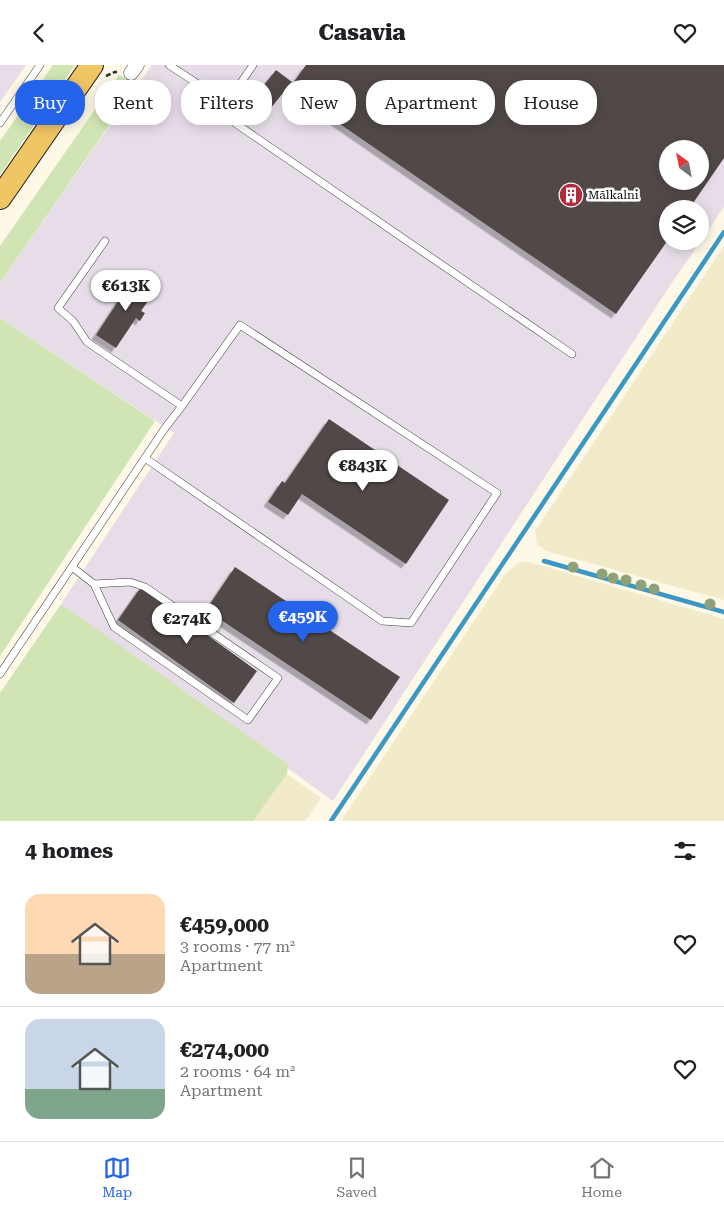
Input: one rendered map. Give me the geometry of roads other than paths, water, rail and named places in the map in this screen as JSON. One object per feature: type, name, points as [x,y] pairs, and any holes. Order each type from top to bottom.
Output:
[{"type":"main road","points":[[0,198],[92,65]]},
{"type":"lane","points":[[0,123],[2,115],[40,65]]},
{"type":"lane","points":[[169,65],[192,80]]},
{"type":"lane","points":[[243,80],[253,65]]},
{"type":"lane","points":[[239,125],[572,354]]},
{"type":"lane","points":[[105,241],[58,308],[73,321],[87,342],[182,405]]},
{"type":"lane","points":[[0,674],[145,458],[240,325],[498,493],[411,623],[382,621],[145,458]]},
{"type":"lane","points":[[72,567],[94,584],[114,627],[248,720],[278,678],[145,587],[130,582],[94,584]]},
{"type":"waterway","points":[[331,821],[724,232]]},
{"type":"waterway","points":[[544,561],[724,612]]},
{"type":"place","name":"Mālkalni","points":[[571,195]]}]
